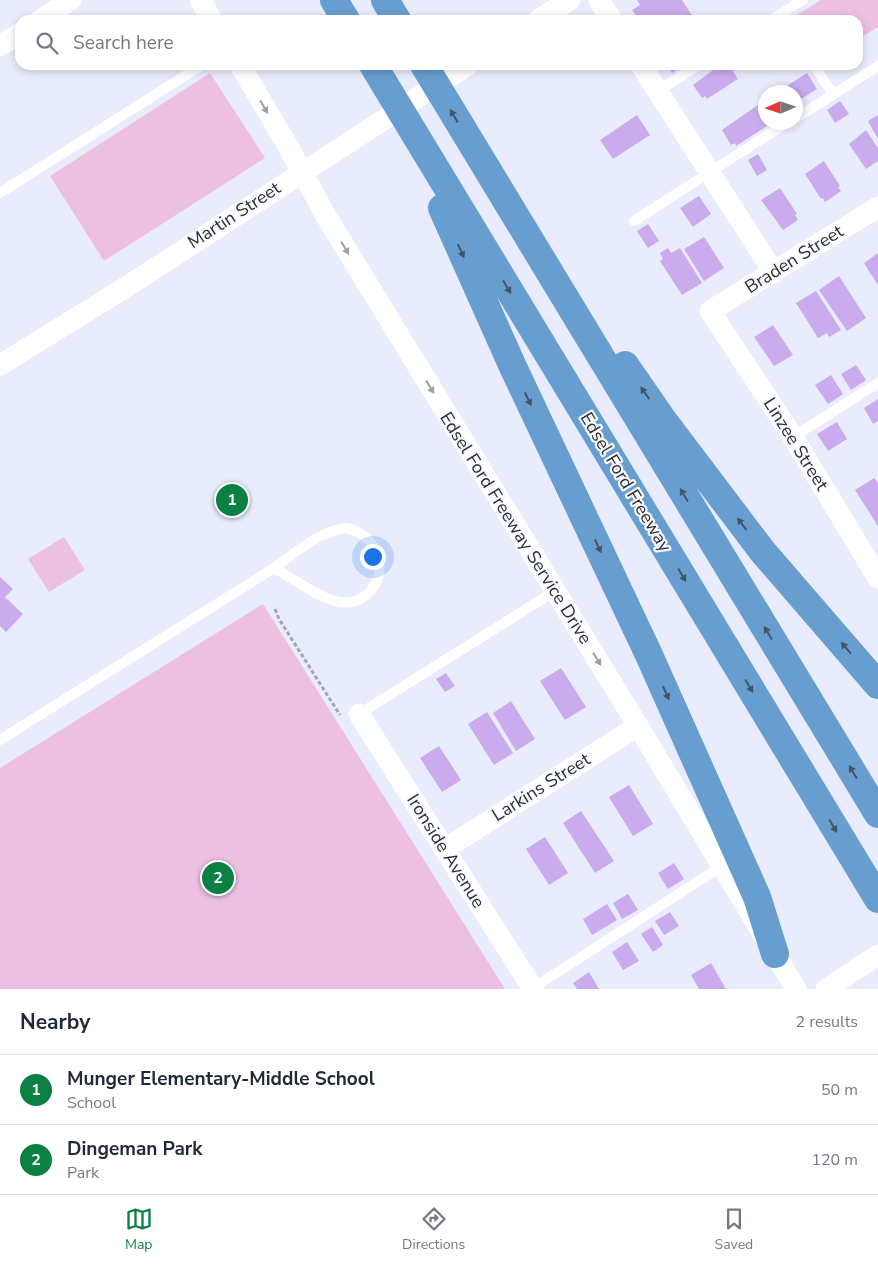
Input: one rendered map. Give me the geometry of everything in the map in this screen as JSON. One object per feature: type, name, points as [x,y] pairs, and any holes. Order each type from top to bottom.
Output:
[{"type":"highway","points":[[334,0],[343,15]]},
{"type":"highway","points":[[385,0],[394,15]]},
{"type":"highway","name":"Edsel Ford Freeway","points":[[376,70],[878,900]]},
{"type":"highway","points":[[427,70],[878,814]]},
{"type":"highway","points":[[418,140],[432,186],[498,333],[649,656],[757,897],[775,954]]},
{"type":"highway","points":[[475,150],[543,232],[600,329],[663,420],[763,552],[878,685]]},
{"type":"street","points":[[48,15],[71,0]]},
{"type":"street","points":[[200,0],[209,15]]},
{"type":"street","points":[[546,15],[570,0]]},
{"type":"street","points":[[599,0],[609,15]]},
{"type":"street","points":[[0,46],[15,36]]},
{"type":"street","name":"Edsel Ford Freeway Service Drive","points":[[243,70],[326,216],[638,726],[796,989]]},
{"type":"street","name":"Martin Street","points":[[0,365],[134,282],[302,171],[460,70]]},
{"type":"street","points":[[644,70],[774,272]]},
{"type":"street","name":"Braden Street","points":[[710,311],[878,207]]},
{"type":"street","name":"Linzee Street","points":[[710,311],[793,437],[878,580]]},
{"type":"street","name":"Ironside Avenue","points":[[351,718],[445,849],[533,989]]},
{"type":"street","name":"Larkins Street","points":[[445,849],[638,726]]},
{"type":"street","points":[[826,989],[878,956]]},
{"type":"lane","points":[[786,15],[803,0]]},
{"type":"lane","points":[[803,113],[878,66]]},
{"type":"lane","points":[[0,193],[194,70]]},
{"type":"lane","points":[[658,91],[691,70]]},
{"type":"lane","points":[[817,70],[833,94]]},
{"type":"lane","points":[[634,221],[775,130]]},
{"type":"lane","points":[[793,437],[878,383]]},
{"type":"lane","points":[[0,740],[325,534],[341,529],[359,532],[370,539],[377,549],[380,574],[374,586],[366,595],[342,602],[329,599],[274,568]]},
{"type":"lane","points":[[351,718],[555,591]]},
{"type":"lane","points":[[533,989],[722,866]]},
{"type":"path","points":[[275,609],[280,620],[351,718]]},
{"type":"shaded area","points":[[821,0],[878,0],[878,27],[863,36],[863,15],[797,15]]},
{"type":"shaded area","points":[[210,73],[265,158],[104,261],[50,176]]},
{"type":"shaded area","points":[[64,537],[85,570],[49,592],[28,559]]},
{"type":"shaded area","points":[[263,604],[505,989],[0,989],[0,768]]},
{"type":"building","points":[[637,0],[682,0],[692,15],[636,15],[632,10],[640,5]]},
{"type":"building","points":[[713,70],[732,70],[738,79],[707,99],[705,96],[702,98],[693,85]]},
{"type":"building","points":[[807,73],[817,89],[803,98],[803,85],[788,85]]},
{"type":"building","points":[[840,101],[849,114],[835,123],[827,110]]},
{"type":"building","points":[[758,105],[758,130],[761,130],[736,146],[735,143],[731,145],[722,130]]},
{"type":"building","points":[[637,115],[650,135],[613,159],[600,140]]},
{"type":"building","points":[[878,115],[878,139],[868,121]]},
{"type":"building","points":[[866,130],[878,148],[878,161],[866,169],[849,144]]},
{"type":"building","points":[[758,154],[767,170],[757,176],[748,160]]},
{"type":"building","points":[[824,161],[840,186],[838,187],[841,191],[825,202],[823,198],[821,199],[805,174]]},
{"type":"building","points":[[780,188],[797,214],[795,215],[798,220],[783,230],[761,200]]},
{"type":"building","points":[[699,196],[711,214],[693,227],[680,208]]},
{"type":"building","points":[[648,224],[659,241],[648,248],[637,231]]},
{"type":"building","points":[[704,237],[724,268],[704,281],[684,249]]},
{"type":"building","points":[[668,248],[671,253],[680,248],[702,283],[682,295],[660,261],[663,259],[660,253]]},
{"type":"building","points":[[878,253],[878,285],[864,263]]},
{"type":"building","points":[[839,276],[866,318],[847,331],[819,290]]},
{"type":"building","points":[[816,291],[841,330],[829,337],[827,333],[818,338],[796,303]]},
{"type":"building","points":[[773,325],[793,355],[774,366],[754,337]]},
{"type":"building","points":[[856,365],[866,380],[851,390],[841,374]]},
{"type":"building","points":[[831,375],[843,394],[828,404],[815,385]]},
{"type":"building","points":[[878,399],[878,421],[873,424],[864,408]]},
{"type":"building","points":[[837,422],[847,439],[828,451],[817,434]]},
{"type":"building","points":[[874,478],[878,483],[878,526],[855,490]]},
{"type":"building","points":[[0,577],[13,589],[5,597],[23,614],[6,632],[0,626]]},
{"type":"building","points":[[561,668],[586,707],[565,720],[540,681]]},
{"type":"building","points":[[446,673],[455,686],[445,692],[436,679]]},
{"type":"building","points":[[511,701],[535,739],[516,751],[493,713]]},
{"type":"building","points":[[487,712],[513,753],[494,765],[468,724]]},
{"type":"building","points":[[439,746],[461,780],[442,792],[420,758]]},
{"type":"building","points":[[629,785],[653,824],[633,836],[609,797]]},
{"type":"building","points":[[581,811],[614,861],[595,873],[563,823]]},
{"type":"building","points":[[545,837],[568,873],[549,885],[526,849]]},
{"type":"building","points":[[674,863],[684,879],[668,889],[658,873]]},
{"type":"building","points":[[628,894],[638,910],[622,919],[613,903]]},
{"type":"building","points":[[607,904],[617,920],[592,935],[583,919]]},
{"type":"building","points":[[670,912],[679,926],[664,935],[655,921]]},
{"type":"building","points":[[652,927],[663,945],[653,952],[641,934]]},
{"type":"building","points":[[627,942],[639,961],[623,970],[612,952]]},
{"type":"building","points":[[711,963],[726,989],[699,989],[691,975]]},
{"type":"building","points":[[589,972],[599,989],[577,989],[573,983]]},
{"type":"place","name":"Munger Elementary-Middle School","points":[[232,500]]},
{"type":"place","name":"Dingeman Park","points":[[218,878]]}]
